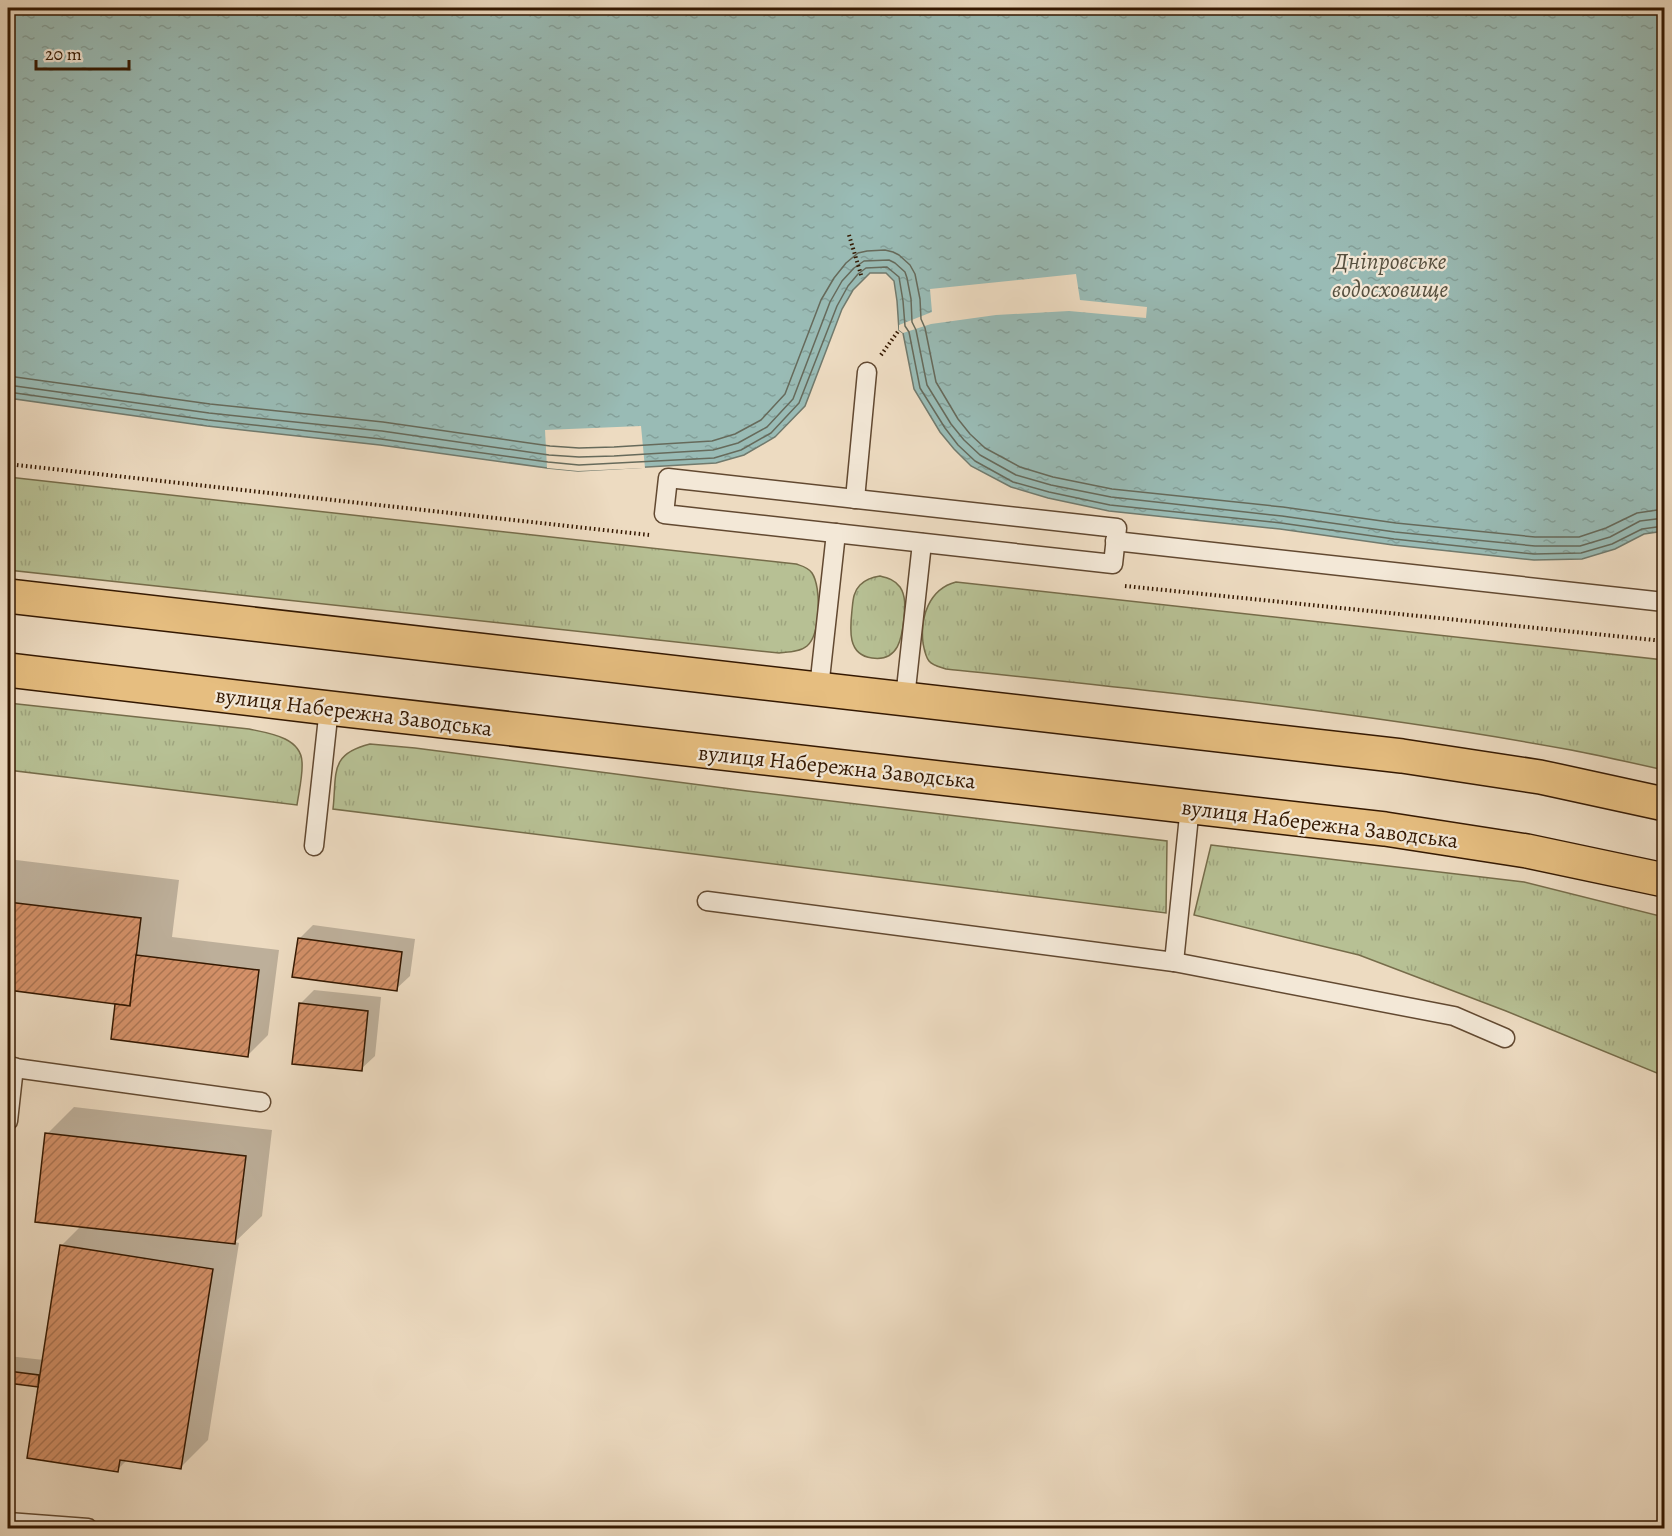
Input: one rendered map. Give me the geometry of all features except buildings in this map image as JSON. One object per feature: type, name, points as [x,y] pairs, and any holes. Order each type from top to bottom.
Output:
[{"type":"main road","points":[[8,596],[1402,756],[1540,777],[1665,804]]},
{"type":"main road","name":"вулиця Набережна Заводська","points":[[8,670],[1385,829],[1527,851],[1665,880]]},
{"type":"lane","points":[[855,499],[867,372]]},
{"type":"lane","points":[[668,478],[1117,528],[1113,564],[836,533],[664,514],[668,478]]},
{"type":"lane","points":[[819,688],[836,533]]},
{"type":"lane","points":[[1115,541],[1665,602]]},
{"type":"lane","points":[[905,698],[922,543]]},
{"type":"lane","points":[[314,846],[329,708]]},
{"type":"lane","points":[[1174,962],[1190,806]]},
{"type":"lane","points":[[707,901],[1174,962],[1454,1016],[1505,1038]]},
{"type":"lane","points":[[8,1121],[11,1067],[261,1102]]},
{"type":"lane","points":[[8,1522],[88,1528]]},
{"type":"path","points":[[849,235],[862,279]]},
{"type":"green space","points":[[8,477],[796,564],[809,569],[815,580],[818,600],[817,622],[815,632],[807,646],[797,651],[779,653],[8,570]]},
{"type":"green space","points":[[880,576],[894,581],[902,590],[905,606],[904,618],[900,640],[893,652],[881,658],[872,658],[864,656],[854,647],[851,617],[858,588],[867,580]]},
{"type":"green space","points":[[956,582],[1664,660],[1664,770],[1571,750],[1337,713],[946,669],[933,664],[927,657],[923,643],[923,623],[928,605],[933,598],[939,591]]},
{"type":"green space","points":[[8,703],[249,729],[274,735],[290,742],[300,754],[302,772],[297,805],[8,770]]},
{"type":"green space","points":[[370,744],[1167,841],[1166,913],[333,809],[336,775],[341,759],[347,753]]},
{"type":"green space","points":[[1211,845],[1524,882],[1664,917],[1664,1076],[1506,1011],[1359,955],[1194,915]]},
{"type":"water","name":"Дніпровське водосховище","points":[[8,8],[1664,8],[1664,531],[1644,534],[1615,549],[1582,559],[1534,560],[1109,511],[1048,498],[1011,487],[971,466],[954,449],[940,432],[914,389],[903,333],[899,330],[894,281],[886,273],[870,273],[853,290],[842,309],[805,406],[775,437],[744,455],[716,463],[578,471],[380,445],[207,426],[8,398]]},
{"type":"pier","points":[[1076,274],[1080,300],[1147,307],[1146,318],[1069,311],[996,315],[931,324],[903,333],[899,330],[899,325],[932,312],[930,289]]},
{"type":"pier","points":[[641,426],[645,468],[578,471],[547,468],[545,430]]}]
